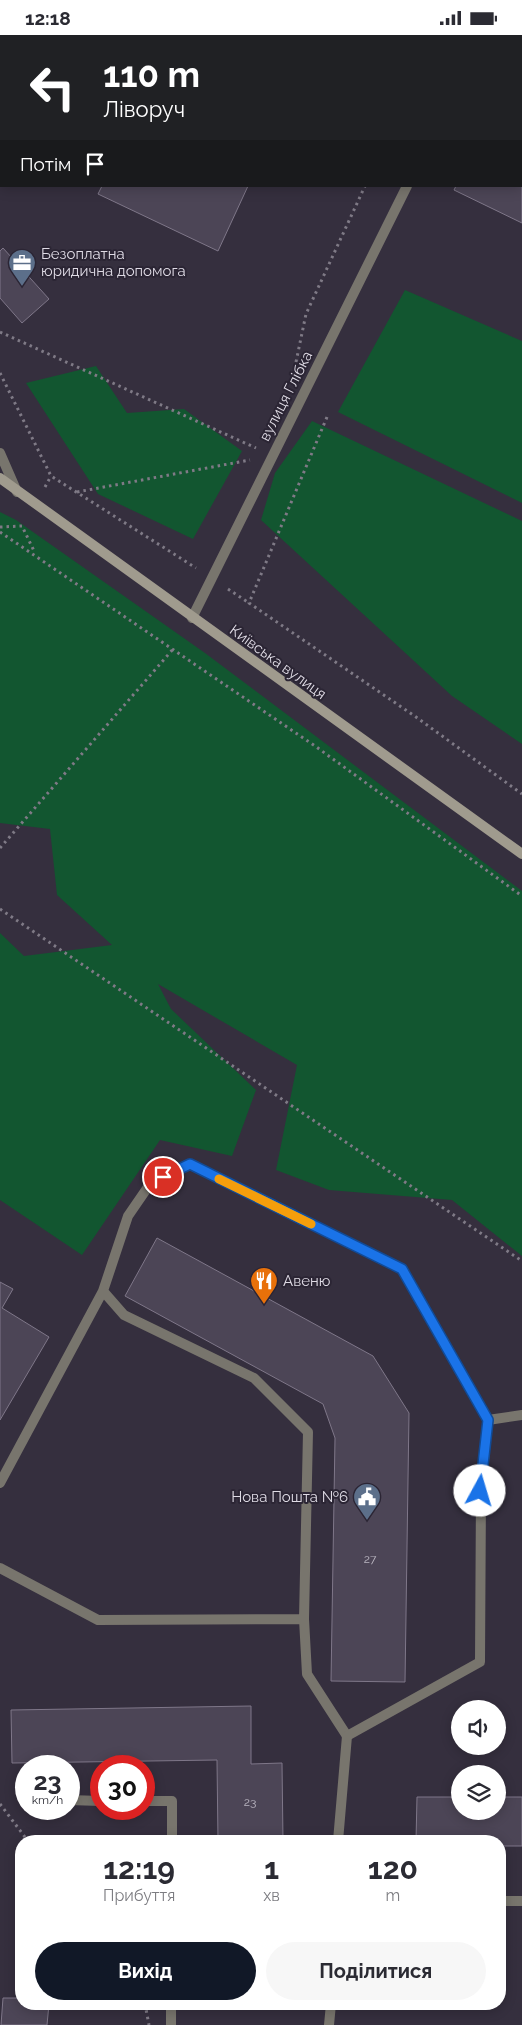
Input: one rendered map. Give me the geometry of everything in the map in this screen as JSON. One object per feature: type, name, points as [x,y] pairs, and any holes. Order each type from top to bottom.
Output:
[{"type":"main road","name":"Київська вулиця","points":[[0,478],[192,619],[522,854]]},
{"type":"main road","name":"Київська вулиця","points":[[0,483],[18,493]]},
{"type":"street","name":"вулиця Глібка","points":[[192,619],[407,187]]},
{"type":"street","points":[[0,453],[18,493]]},
{"type":"street","points":[[0,1483],[103,1291],[128,1217],[150,1184],[190,1164],[402,1269],[488,1420],[480,1491],[480,1662],[347,1736]]},
{"type":"street","points":[[103,1291],[124,1315],[254,1378],[308,1432],[304,1619],[307,1674],[347,1736],[339,1835]]},
{"type":"street","points":[[488,1420],[522,1415]]},
{"type":"street","points":[[0,1568],[98,1620],[304,1619]]},
{"type":"street","points":[[155,1801],[172,1801],[172,1835]]},
{"type":"street","points":[[506,1901],[522,1901]]},
{"type":"street","points":[[171,2010],[171,2025]]},
{"type":"street","points":[[329,2025],[330,2010]]},
{"type":"path","points":[[305,392],[296,361],[306,314],[365,187]]},
{"type":"path","points":[[0,332],[273,455]]},
{"type":"path","points":[[0,373],[51,476],[249,603],[416,717],[522,794]]},
{"type":"path","points":[[249,603],[326,417]]},
{"type":"path","points":[[77,492],[273,455]]},
{"type":"path","points":[[0,527],[22,526],[35,554]]},
{"type":"path","points":[[0,532],[174,648],[315,746],[522,896]]},
{"type":"path","points":[[0,848],[174,648]]},
{"type":"path","points":[[0,909],[522,1261]]},
{"type":"path","points":[[0,1804],[23,1835]]},
{"type":"path","points":[[145,2010],[149,2025]]},
{"type":"green space","points":[[405,290],[522,341],[522,503],[338,412]]},
{"type":"green space","points":[[96,366],[127,413],[184,409],[242,451],[193,539],[98,494],[26,383]]},
{"type":"green space","points":[[312,421],[522,521],[522,744],[452,696],[261,520],[275,473]]},
{"type":"green space","points":[[0,512],[16,520],[205,653],[522,891],[522,1256],[452,1200],[329,1190],[276,1170],[297,1065],[158,984],[171,1009],[256,1090],[232,1156],[160,1140],[82,1255],[0,1200],[0,933],[24,956],[112,945],[57,895],[50,829],[0,823]]},
{"type":"building","points":[[102,187],[248,187],[218,251],[98,194]]},
{"type":"building","points":[[456,187],[522,187],[522,223],[454,190]]},
{"type":"building","points":[[3,248],[49,299],[22,323],[0,298],[0,251]]},
{"type":"building","points":[[157,1238],[373,1356],[409,1413],[405,1682],[331,1681],[335,1438],[323,1404],[125,1296]]},
{"type":"building","points":[[0,1282],[13,1289],[2,1308],[49,1337],[0,1420]]},
{"type":"building","points":[[251,1706],[251,1764],[282,1763],[283,1835],[218,1835],[217,1760],[155,1761],[155,1755],[90,1755],[90,1762],[80,1762],[80,1755],[15,1755],[15,1763],[12,1763],[11,1710]]},
{"type":"building","points":[[417,1797],[451,1797],[451,1820],[506,1820],[506,1797],[522,1797],[522,1846],[506,1846],[506,1835],[416,1835]]},
{"type":"building","points":[[3,1998],[15,1998],[15,2010],[48,2010],[47,2025],[1,2025]]},
{"type":"slow traffic","points":[[219,1179],[311,1224]]},
{"type":"place","name":"Безоплатна юридична допомога","points":[[22,287]]},
{"type":"place","name":"Авеню","points":[[264,1305]]},
{"type":"place","name":"Нова Пошта №6","points":[[367,1521]]},
{"type":"route","points":[[163,1177],[190,1164],[402,1269],[488,1420],[480,1491]]}]
